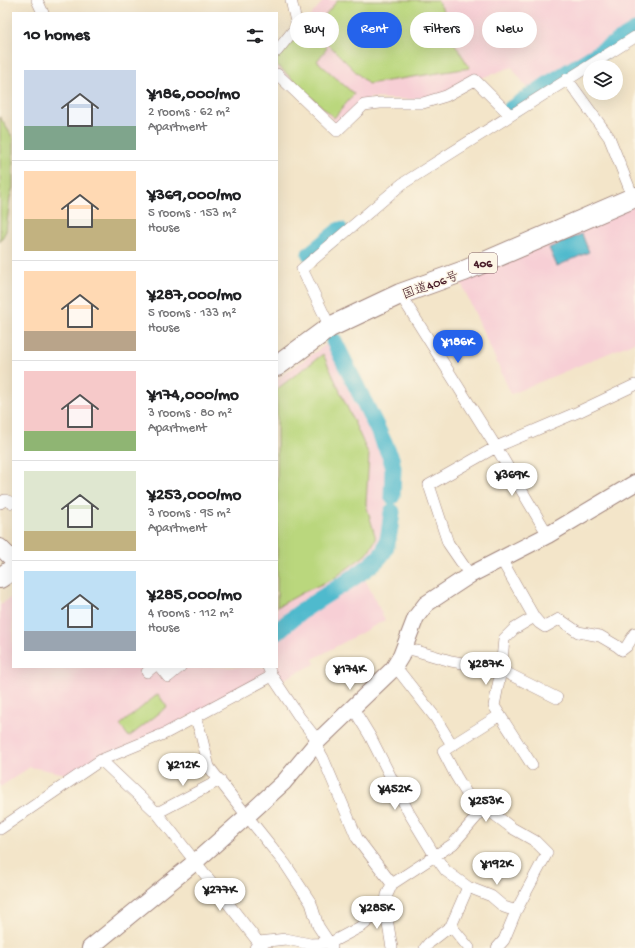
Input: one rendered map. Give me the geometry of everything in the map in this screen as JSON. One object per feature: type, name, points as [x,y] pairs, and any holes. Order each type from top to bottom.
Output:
[{"type":"highway","name":"国道406号","points":[[278,365],[330,327],[400,294],[464,271],[634,197]]},
{"type":"highway","points":[[0,578],[12,570]]},
{"type":"street","points":[[37,0],[43,12]]},
{"type":"street","points":[[278,50],[297,26],[291,0]]},
{"type":"street","points":[[330,327],[302,269],[402,184],[635,37]]},
{"type":"street","points":[[278,75],[337,132],[364,105],[380,102],[423,102],[446,96],[474,80],[510,115]]},
{"type":"street","points":[[567,79],[609,137],[634,197]]},
{"type":"street","points":[[400,294],[496,447],[548,535]]},
{"type":"street","points":[[470,575],[448,543],[429,485],[496,447],[578,412],[635,385]]},
{"type":"street","points":[[90,948],[195,862],[284,782],[316,743],[377,686],[395,666],[416,617],[426,604],[470,575],[548,535],[631,489]]},
{"type":"street","points":[[0,503],[5,500],[12,504]]},
{"type":"street","points":[[0,547],[12,559]]},
{"type":"street","points":[[501,559],[534,617],[545,627],[559,620],[578,632],[600,636],[622,650],[627,646],[635,634]]},
{"type":"street","points":[[532,765],[494,706],[501,670],[504,639],[514,629],[534,617]]},
{"type":"street","points":[[404,648],[417,650],[451,661],[501,670],[557,698]]},
{"type":"street","points":[[395,666],[435,717],[452,745]]},
{"type":"street","points":[[161,668],[168,677],[179,668]]},
{"type":"street","points":[[0,829],[101,760],[166,733],[270,672],[316,743],[357,838],[392,884]]},
{"type":"street","points":[[353,708],[370,736],[409,813],[435,856],[446,871],[468,887],[491,896],[504,908],[516,911]]},
{"type":"street","points":[[479,814],[456,776],[444,750],[500,715]]},
{"type":"street","points":[[195,717],[209,766],[286,865],[311,903],[318,926],[331,945]]},
{"type":"street","points":[[101,760],[157,813],[259,946],[286,939],[310,944],[331,945],[362,926],[385,907]]},
{"type":"street","points":[[157,813],[220,780]]},
{"type":"street","points":[[392,948],[385,907],[387,896],[392,884],[452,844],[479,814],[487,810],[512,828],[535,841],[547,853],[516,911],[504,940],[498,948]]},
{"type":"street","points":[[425,948],[429,943],[451,926],[468,887]]},
{"type":"street","points":[[451,926],[469,948]]},
{"type":"shaded area","points":[[324,0],[635,0],[635,28],[531,94],[512,67],[478,79],[446,93],[422,100],[370,98],[359,104],[337,124],[278,71],[278,54],[290,40],[290,48],[339,48],[339,12],[314,12]]},
{"type":"shaded area","points":[[635,205],[635,342],[511,394],[459,278]]},
{"type":"shaded area","points":[[331,341],[387,457],[386,558],[364,577],[385,620],[313,659],[315,664],[278,682],[274,674],[72,775],[30,767],[0,787],[0,605],[12,597],[12,668],[278,668],[278,378]]},
{"type":"green space","points":[[338,0],[437,0],[444,12],[410,12],[410,48],[457,48],[470,68],[368,84],[332,48],[339,48],[339,12],[328,12]]},
{"type":"green space","points":[[290,44],[290,48],[327,48],[317,61],[354,94],[334,118],[278,66],[278,57]]},
{"type":"green space","points":[[0,117],[12,136],[12,191],[6,231],[0,242]]},
{"type":"green space","points":[[323,354],[369,455],[366,504],[376,539],[368,553],[333,579],[304,592],[278,606],[278,388]]},
{"type":"green space","points":[[158,694],[167,707],[129,737],[120,725]]},
{"type":"water","points":[[582,234],[589,252],[557,266],[549,248]]},
{"type":"waterway","points":[[511,109],[550,83],[635,31]]},
{"type":"waterway","points":[[310,254],[340,230]]},
{"type":"waterway","points":[[334,341],[391,458],[393,468],[392,496]]},
{"type":"waterway","points":[[278,631],[302,611],[347,582],[381,556],[389,537],[392,512]]}]
